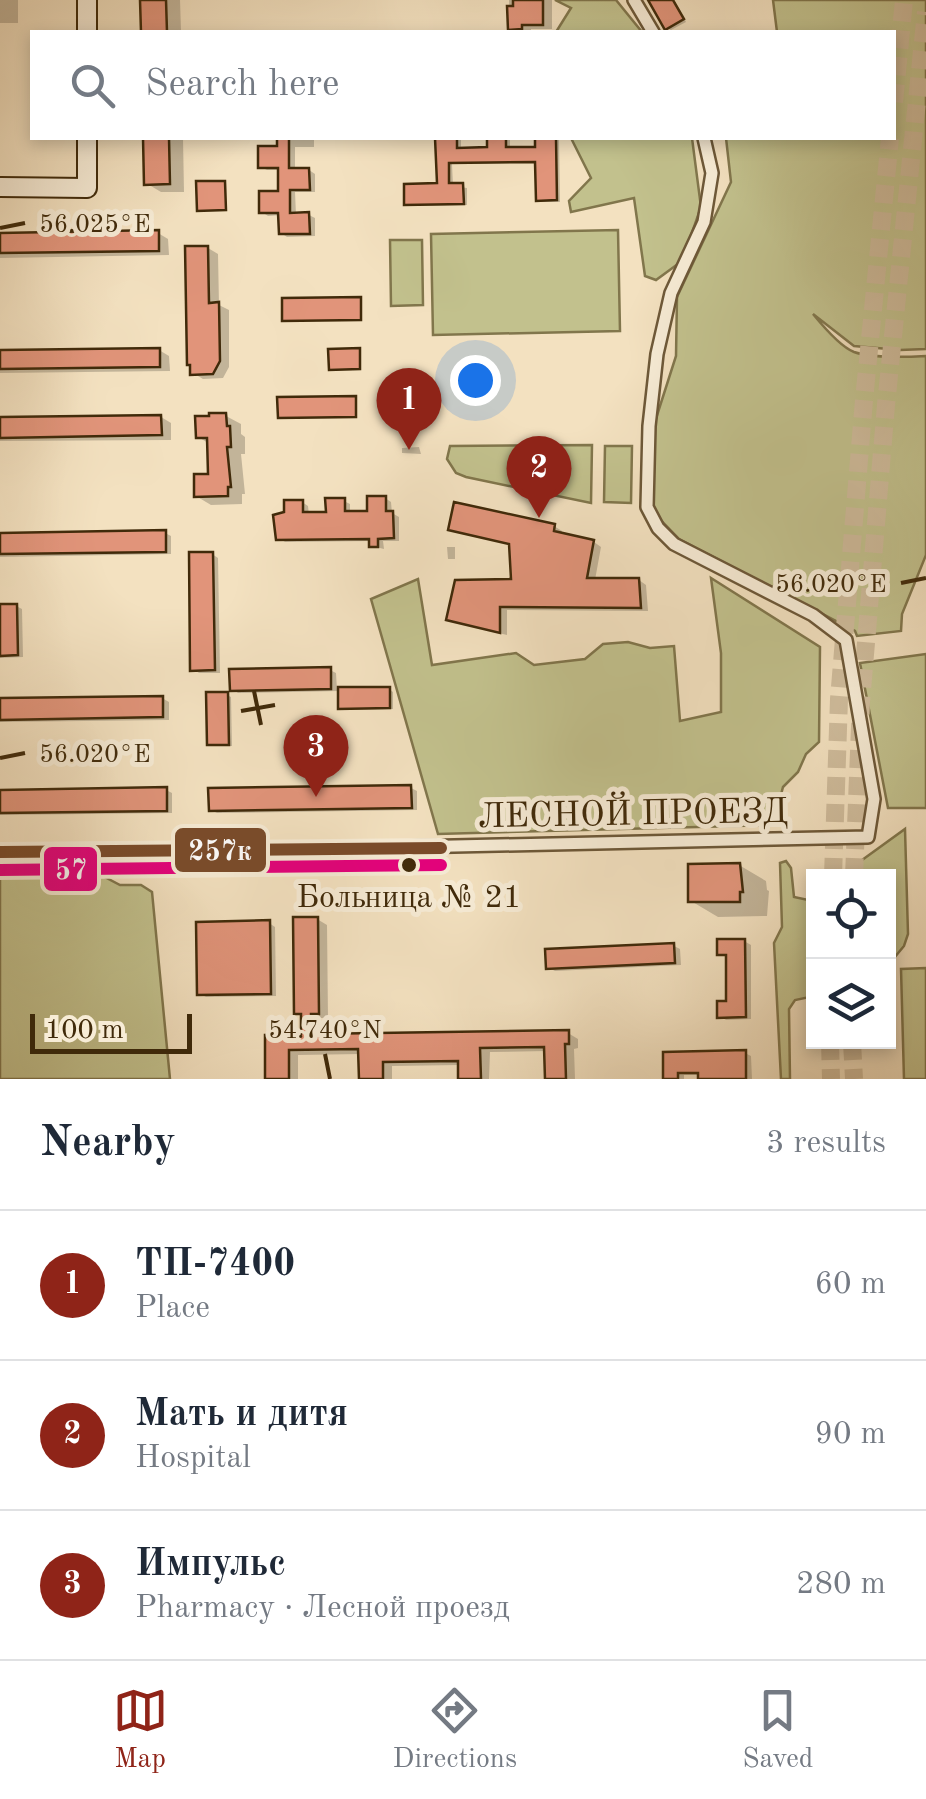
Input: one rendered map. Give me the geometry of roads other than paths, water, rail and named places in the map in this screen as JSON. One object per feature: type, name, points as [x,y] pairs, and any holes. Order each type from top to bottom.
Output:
[{"type":"street","points":[[87,0],[87,30]]},
{"type":"street","points":[[634,0],[652,30]]},
{"type":"street","points":[[0,188],[87,188],[87,140]]},
{"type":"street","name":"ЛЕСНОЙ ПРОЕЗД","points":[[0,852],[184,852],[868,837],[874,799],[846,640],[813,614],[674,544],[658,528],[647,507],[649,426],[658,354],[671,293],[704,222],[712,173],[704,140]]},
{"type":"tunnel","points":[[896,82],[904,0]]},
{"type":"tunnel","points":[[854,869],[861,702],[926,12]]},
{"type":"tunnel","points":[[833,869],[839,699],[890,140]]},
{"type":"tunnel","points":[[830,1049],[831,1079]]},
{"type":"tunnel","points":[[852,1049],[854,1079]]},
{"type":"place","name":"ТП-7400","points":[[409,450]]},
{"type":"place","name":"Мать и дитя","points":[[539,518]]},
{"type":"place","name":"Импульс","points":[[316,797]]},
{"type":"place","name":"Больница № 21","points":[[409,865]]}]
